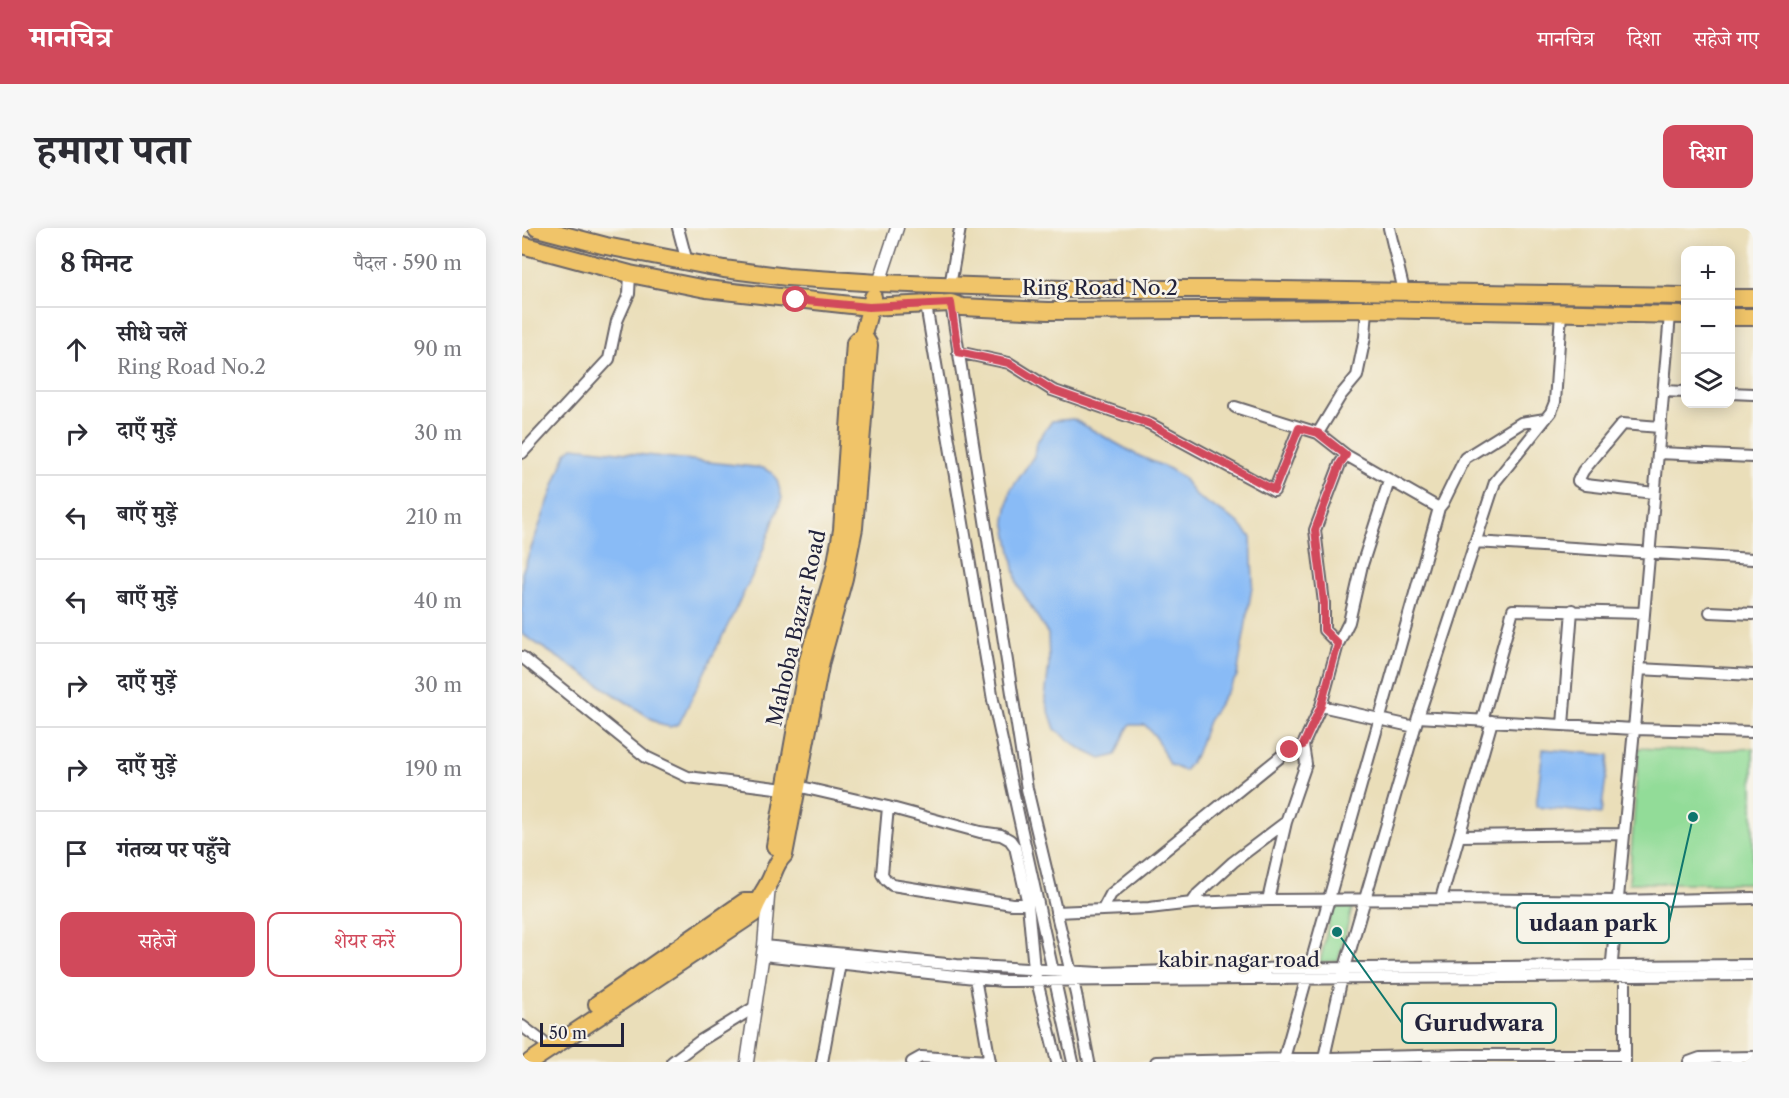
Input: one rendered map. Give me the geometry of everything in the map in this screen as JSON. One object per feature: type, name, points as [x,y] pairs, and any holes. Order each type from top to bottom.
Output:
[{"type":"main road","name":"Ring Road No.2","points":[[537,228],[606,246],[687,262],[788,277],[950,286],[1064,289],[1404,291],[1681,296]]},
{"type":"main road","name":"Ring Road No.2","points":[[522,245],[630,274],[705,289],[869,307],[951,303],[962,307],[1048,311],[1367,309],[1678,315]]},
{"type":"main road","name":"Mahoba Bazar Road","points":[[769,883],[778,860],[774,852],[790,787],[808,660],[835,590],[842,530],[855,343],[863,335],[869,307],[879,282]]},
{"type":"main road","points":[[1735,298],[1753,298]]},
{"type":"main road","points":[[1735,316],[1753,317]]},
{"type":"main road","points":[[530,1062],[753,914],[756,902],[769,883]]},
{"type":"main road","points":[[522,1055],[744,902],[756,902]]},
{"type":"street","points":[[678,228],[687,262]]},
{"type":"street","points":[[879,282],[897,228]]},
{"type":"street","points":[[950,286],[960,228]]},
{"type":"street","points":[[1389,228],[1404,291]]},
{"type":"street","points":[[522,453],[609,358],[617,321],[628,294],[630,274]]},
{"type":"street","points":[[951,303],[1027,789],[1089,1062]]},
{"type":"street","points":[[926,305],[993,700],[1073,1062]]},
{"type":"street","points":[[1318,433],[1341,395],[1358,376],[1367,309]]},
{"type":"street","points":[[1322,1060],[1344,973],[1417,722],[1495,482],[1545,419],[1555,402],[1561,313]]},
{"type":"street","points":[[1611,970],[1663,391],[1678,315]]},
{"type":"street","points":[[958,352],[1009,363],[1052,390],[1150,424],[1274,490],[1299,428]]},
{"type":"street","points":[[1663,391],[1681,392]]},
{"type":"street","points":[[1735,393],[1753,394]]},
{"type":"street","points":[[1234,406],[1318,433],[1346,455],[1439,508]]},
{"type":"street","points":[[1284,1060],[1439,508],[1465,458],[1521,423],[1545,419]]},
{"type":"street","points":[[1654,493],[1586,485],[1578,481],[1583,471],[1622,424],[1660,427]]},
{"type":"street","points":[[1658,453],[1753,457]]},
{"type":"street","points":[[1338,644],[1324,630],[1324,603],[1315,530],[1340,464],[1346,455]]},
{"type":"street","points":[[1268,900],[1286,822],[1306,764],[1303,745],[1321,706],[1338,644],[1349,622],[1362,564],[1389,481]]},
{"type":"street","points":[[1475,542],[1753,559]]},
{"type":"street","points":[[1441,899],[1445,879],[1460,836],[1513,610],[1644,613]]},
{"type":"street","points":[[1563,725],[1572,610]]},
{"type":"street","points":[[1710,612],[1753,614]]},
{"type":"street","points":[[522,657],[646,757],[688,777],[790,787],[888,807],[980,832],[1000,835],[1010,840],[1015,848],[1028,904],[1036,974],[1057,1062]]},
{"type":"street","points":[[1639,669],[1753,675]]},
{"type":"street","points":[[1321,706],[1380,719],[1417,722],[1487,721],[1634,729],[1753,732]]},
{"type":"street","points":[[1103,909],[1111,894],[1290,750],[1303,745]]},
{"type":"street","points":[[888,807],[882,874],[892,885],[1012,904],[1028,904]]},
{"type":"street","points":[[1192,903],[1198,894],[1233,862],[1286,822]]},
{"type":"street","points":[[1460,836],[1624,834]]},
{"type":"street","name":"Mahoba Bazar Road","points":[[747,1062],[764,951],[769,883]]},
{"type":"street","points":[[1056,912],[1268,900],[1617,901],[1753,898]]},
{"type":"street","points":[[764,951],[957,965],[1036,974]]},
{"type":"street","name":"kabir nagar road","points":[[764,951],[840,963],[1002,981],[1036,974],[1071,976],[1624,970],[1753,975]]},
{"type":"street","points":[[822,1062],[840,963]]},
{"type":"street","points":[[1156,1062],[1625,1058],[1624,970],[1753,964]]},
{"type":"street","points":[[912,1062],[921,1058],[990,1061],[975,978]]},
{"type":"street","points":[[672,1062],[700,1041],[755,1007]]},
{"type":"street","points":[[522,1026],[543,1042]]},
{"type":"street","points":[[1689,1062],[1700,1058],[1753,1057]]},
{"type":"green space","points":[[1639,748],[1710,750],[1753,748],[1753,883],[1629,883]]},
{"type":"green space","points":[[1333,904],[1353,905],[1338,961],[1320,962]]},
{"type":"water","points":[[1073,419],[1137,455],[1170,469],[1183,478],[1196,496],[1238,522],[1251,537],[1253,581],[1237,676],[1208,721],[1196,755],[1184,771],[1169,764],[1155,736],[1145,725],[1130,725],[1116,755],[1101,759],[1081,749],[1055,729],[1045,699],[1049,664],[1048,634],[1017,584],[1005,520],[1010,491],[1034,456],[1036,443],[1052,421]]},
{"type":"water","points":[[573,447],[763,468],[772,473],[777,480],[782,498],[758,564],[679,724],[670,727],[661,725],[522,634],[522,573],[566,453]]},
{"type":"water","points":[[1543,749],[1609,755],[1601,814],[1536,807]]},
{"type":"place","name":"udaan park","points":[[1693,817]]},
{"type":"place","name":"Gurudwara","points":[[1337,932]]},
{"type":"route","points":[[796,300],[869,307],[951,303],[958,352],[1009,363],[1052,390],[1150,424],[1274,490],[1299,428],[1318,433],[1346,455],[1340,464],[1315,530],[1324,603],[1324,630],[1338,644],[1321,706],[1303,745],[1290,750]]}]
